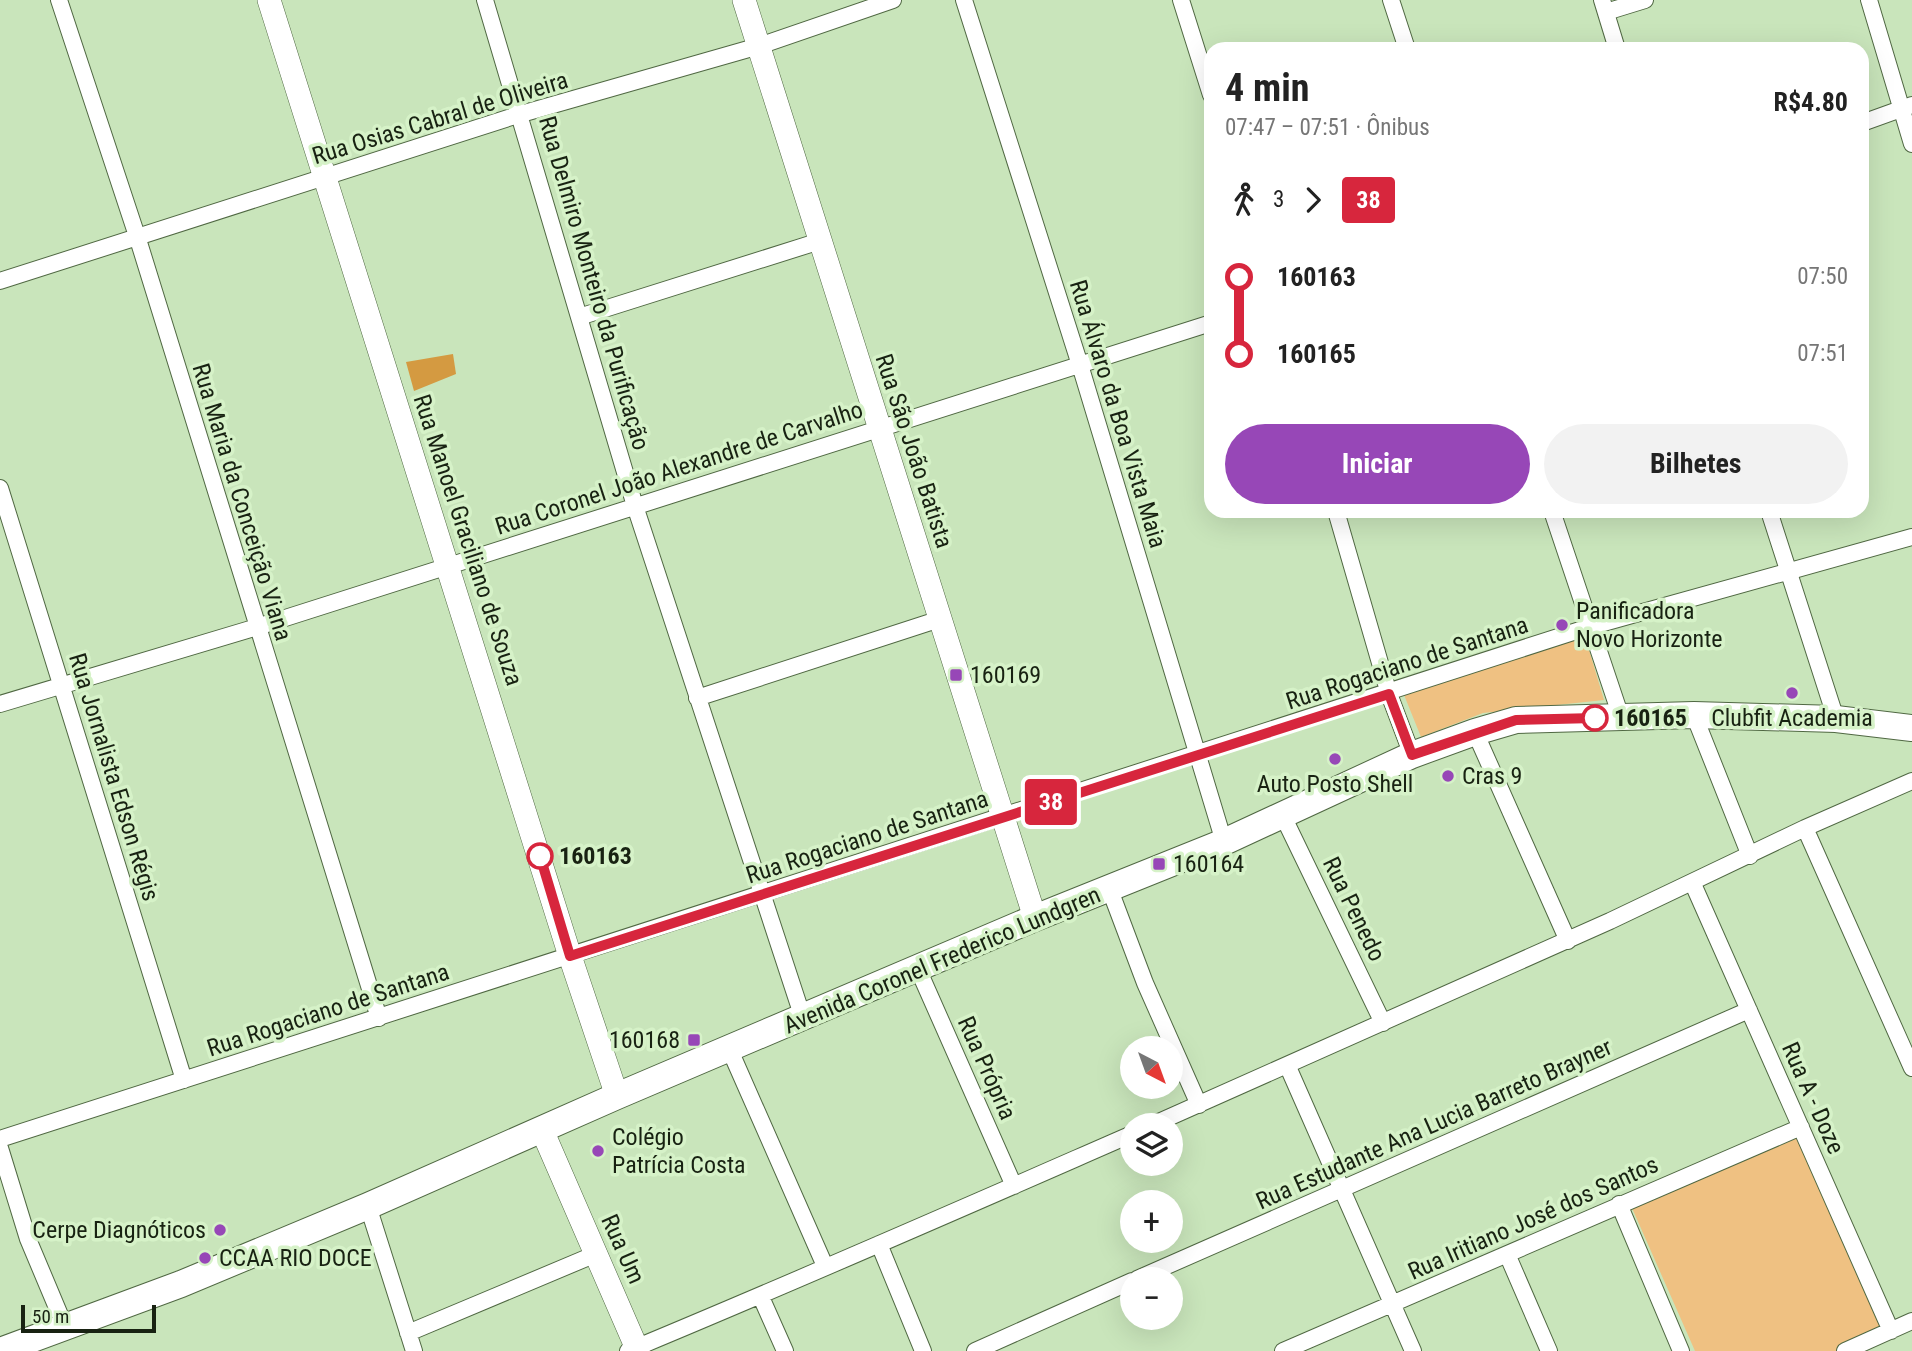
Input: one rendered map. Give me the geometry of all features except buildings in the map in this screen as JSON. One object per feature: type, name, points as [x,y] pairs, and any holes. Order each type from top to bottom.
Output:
[{"type":"main road","name":"Avenida Coronel Frederico Lundgren","points":[[8,1348],[181,1284],[368,1206],[729,1048],[918,970],[1035,918],[1224,842],[1412,755],[1475,732],[1516,720],[1694,715],[1836,719],[1912,728]]},
{"type":"street","name":"Rua Maria da Conceição Viana","points":[[59,0],[137,236],[379,1017]]},
{"type":"street","name":"Rua Manoel Graciliano de Souza","points":[[269,0],[570,956],[617,1096]]},
{"type":"street","name":"Rua Delmiro Monteiro da Purificação","points":[[485,0],[521,114],[635,506],[760,895],[803,1018]]},
{"type":"street","name":"Rua São João Batista","points":[[744,0],[940,619],[1006,816],[1035,918]]},
{"type":"street","name":"Rua Osias Cabral de Oliveira","points":[[0,281],[521,114],[759,46],[893,0]]},
{"type":"street","name":"Rua Álvaro da Boa Vista Maia","points":[[964,0],[1080,365],[1224,842]]},
{"type":"street","points":[[1181,0],[1204,73]]},
{"type":"street","points":[[1391,0],[1405,42]]},
{"type":"street","points":[[1615,42],[1604,6],[1645,0]]},
{"type":"street","points":[[1869,0],[1907,107],[1912,144]]},
{"type":"street","points":[[1869,121],[1907,107]]},
{"type":"street","points":[[579,317],[820,241]]},
{"type":"street","name":"Rua Coronel João Alexandre de Carvalho","points":[[0,704],[257,627],[447,564],[1204,325]]},
{"type":"street","name":"Rua Jornalista Edson Régis","points":[[0,488],[184,1080]]},
{"type":"street","points":[[1338,518],[1389,694],[1412,755]]},
{"type":"street","points":[[1554,518],[1621,717]]},
{"type":"street","points":[[1771,518],[1836,719]]},
{"type":"street","name":"Rua Rogaciano de Santana","points":[[0,1139],[1389,694],[1589,627],[1912,537]]},
{"type":"street","points":[[697,698],[940,619]]},
{"type":"street","points":[[1694,715],[1750,856]]},
{"type":"street","points":[[1475,732],[1568,941]]},
{"type":"street","points":[[1180,1113],[1568,941],[1693,884],[1805,828],[1912,781]]},
{"type":"street","name":"Rua Penedo","points":[[1283,816],[1382,1023]]},
{"type":"street","points":[[1805,828],[1912,1068]]},
{"type":"street","name":"Rua A - Doze","points":[[1693,884],[1891,1331]]},
{"type":"street","points":[[1110,890],[1145,983],[1199,1105]]},
{"type":"street","name":"Rua Própria","points":[[918,970],[1014,1186]]},
{"type":"street","name":"Rua Estudante Ana Lucia Barreto Brayner","points":[[1163,1267],[1749,1010]]},
{"type":"street","points":[[729,1048],[825,1266]]},
{"type":"street","points":[[1288,1067],[1413,1351]]},
{"type":"street","name":"Rua Iritiano José dos Santos","points":[[1283,1351],[1801,1127]]},
{"type":"street","name":"Rua Um","points":[[542,1130],[634,1350]]},
{"type":"street","points":[[634,1350],[1120,1139]]},
{"type":"street","points":[[0,1148],[28,1239],[65,1327]]},
{"type":"street","points":[[1619,1204],[1681,1351]]},
{"type":"street","points":[[368,1206],[414,1351]]},
{"type":"street","points":[[879,1244],[923,1351]]},
{"type":"street","points":[[408,1332],[596,1254]]},
{"type":"street","points":[[1507,1254],[1549,1351]]},
{"type":"street","name":"Rua Estudante Ana Lucia Barreto Brayner","points":[[975,1351],[1120,1286]]},
{"type":"street","points":[[761,1297],[785,1351]]},
{"type":"street","points":[[1845,1351],[1912,1321]]},
{"type":"shaded area","points":[[453,354],[456,374],[414,391],[406,362]]},
{"type":"shaded area","points":[[1581,623],[1604,700],[1483,713],[1421,737],[1398,680]]},
{"type":"shaded area","points":[[1800,1137],[1885,1330],[1837,1351],[1695,1351],[1632,1208]]},
{"type":"bus line","name":"38","points":[[540,856],[570,956],[1389,694],[1412,755],[1516,720],[1595,718]]},
{"type":"place","name":"Panificadora Novo Horizonte","points":[[1562,625]]},
{"type":"place","name":"160169","points":[[956,675]]},
{"type":"place","name":"Clubfit Academia","points":[[1792,693]]},
{"type":"place","name":"160165","points":[[1595,718]]},
{"type":"place","name":"Auto Posto Shell","points":[[1335,759]]},
{"type":"place","name":"Cras 9","points":[[1448,776]]},
{"type":"place","name":"160163","points":[[540,856]]},
{"type":"place","name":"160164","points":[[1159,864]]},
{"type":"place","name":"160168","points":[[694,1040]]},
{"type":"place","name":"Colégio Patrícia Costa","points":[[598,1151]]},
{"type":"place","name":"Cerpe Diagnóticos","points":[[220,1230]]},
{"type":"place","name":"CCAA RIO DOCE","points":[[205,1258]]}]
